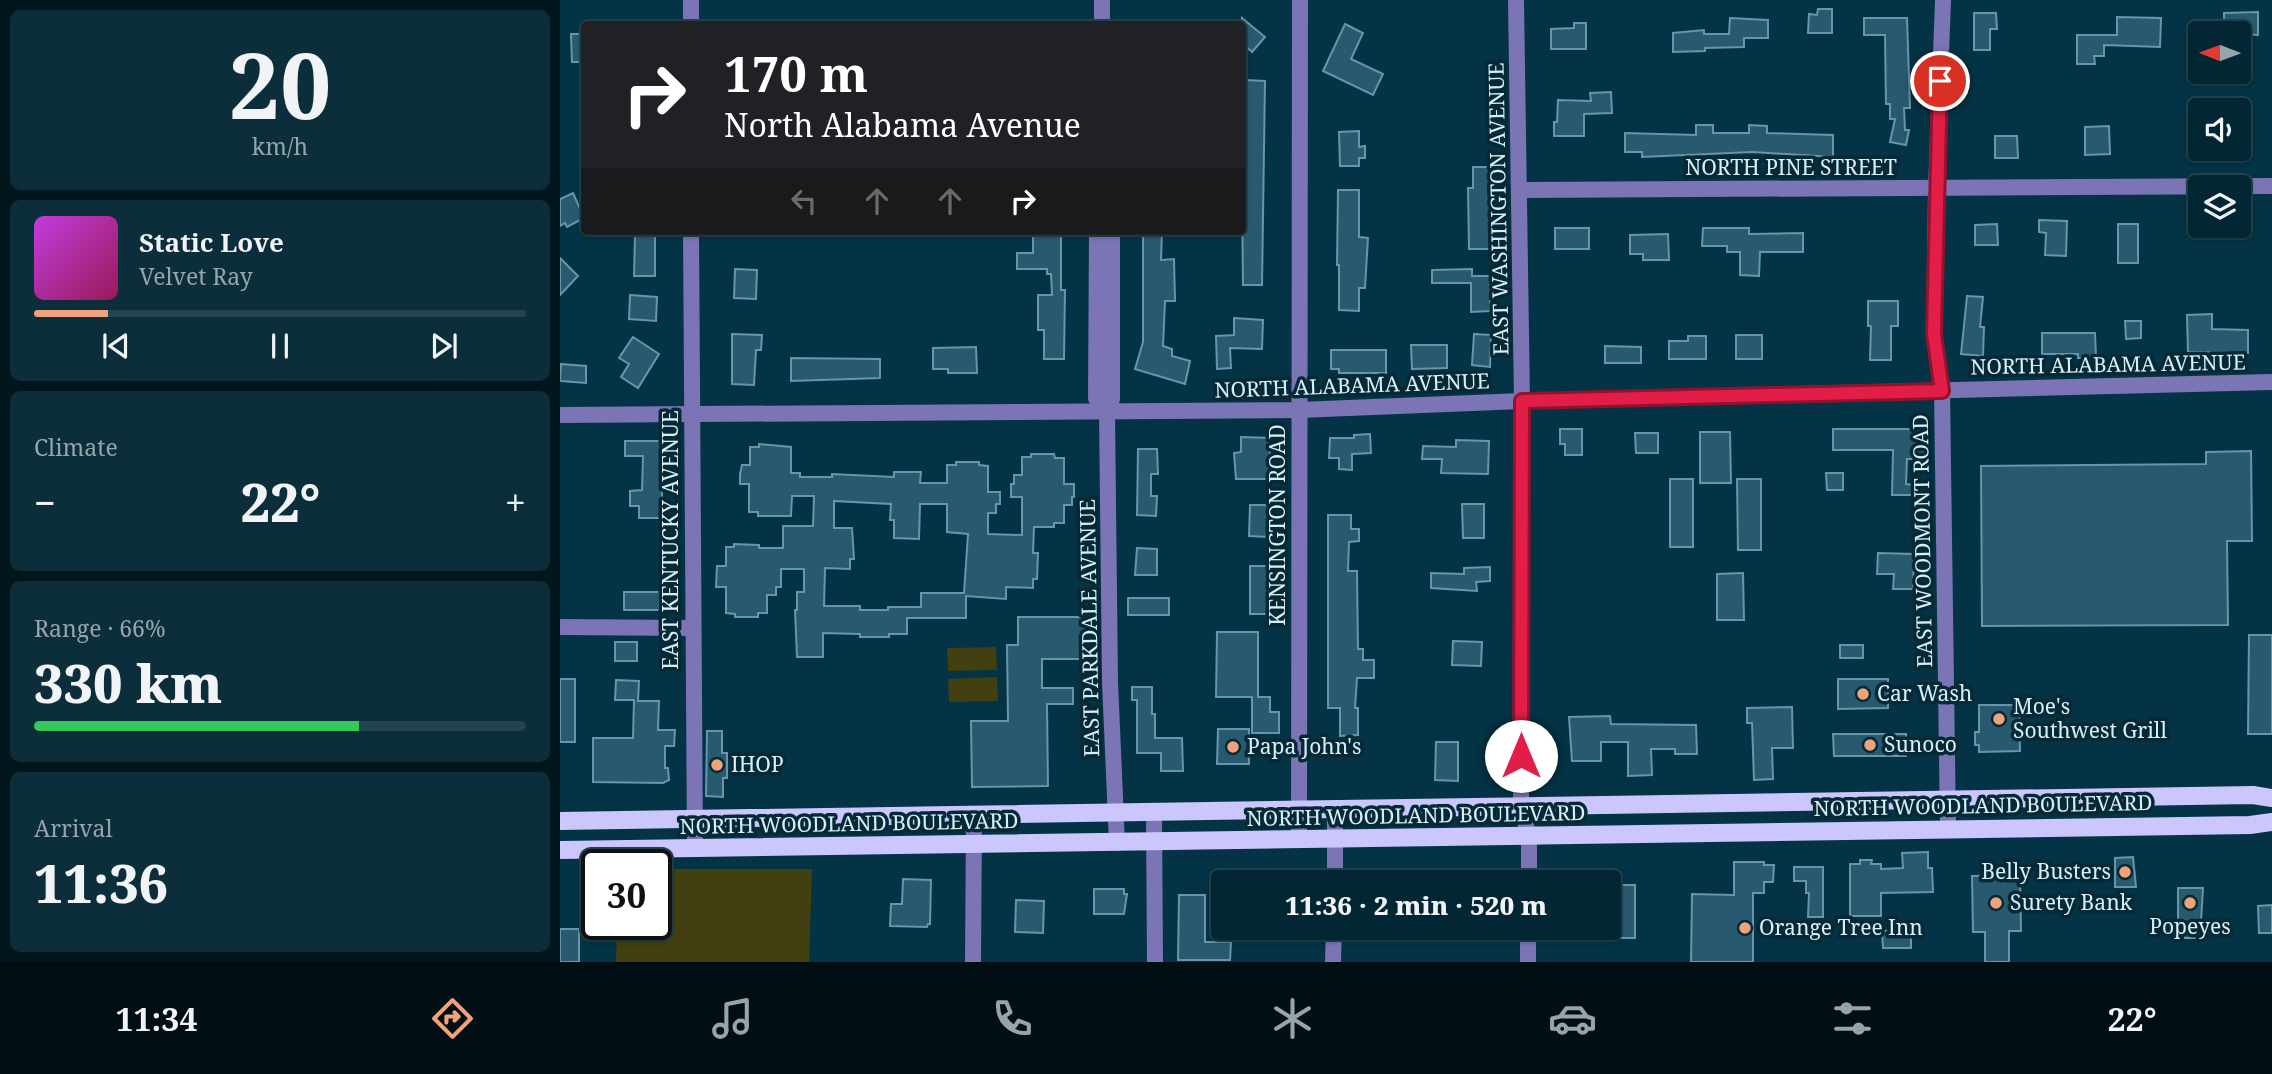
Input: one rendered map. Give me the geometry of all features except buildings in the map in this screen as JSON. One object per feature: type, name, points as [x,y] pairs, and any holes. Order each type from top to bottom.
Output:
[{"type":"main road","name":"NORTH WOODLAND BOULEVARD","points":[[560,821],[1948,800],[2253,796],[2272,798]]},
{"type":"main road","name":"NORTH WOODLAND BOULEVARD","points":[[560,850],[2238,826],[2272,822]]},
{"type":"street","points":[[691,0],[691,21]]},
{"type":"street","points":[[1102,0],[1102,21]]},
{"type":"street","name":"KENSINGTON ROAD","points":[[1299,840],[1300,0]]},
{"type":"street","name":"EAST WASHINGTON AVENUE","points":[[1516,0],[1522,401],[1521,807],[1529,837],[1529,870]]},
{"type":"street","name":"EAST WOODMONT ROAD","points":[[1943,0],[1934,334],[1942,391],[1948,829]]},
{"type":"street","name":"NORTH PINE STREET","points":[[1520,190],[2272,186]]},
{"type":"street","name":"EAST KENTUCKY AVENUE","points":[[691,235],[695,848]]},
{"type":"street","name":"EAST PARKDALE AVENUE","points":[[1097,235],[1096,398],[1107,412]]},
{"type":"street","name":"EAST PARKDALE AVENUE","points":[[1112,235],[1112,399],[1107,412],[1110,682],[1117,843]]},
{"type":"street","name":"NORTH ALABAMA AVENUE","points":[[560,415],[1299,410],[1522,401],[2272,382]]},
{"type":"street","points":[[560,627],[692,628]]},
{"type":"street","points":[[1335,809],[1335,870]]},
{"type":"street","points":[[1154,812],[1155,962]]},
{"type":"street","points":[[973,962],[974,815]]},
{"type":"street","points":[[1333,962],[1334,940]]},
{"type":"street","points":[[1528,940],[1528,962]]},
{"type":"shaded area","points":[[996,647],[997,670],[948,671],[947,648]]},
{"type":"shaded area","points":[[997,677],[998,701],[949,702],[948,679]]},
{"type":"shaded area","points":[[672,869],[812,869],[809,962],[616,962],[617,940],[672,940]]},
{"type":"place","name":"Car Wash","points":[[1863,694]]},
{"type":"place","name":"Moe's Southwest Grill","points":[[1999,719]]},
{"type":"place","name":"Sunoco","points":[[1870,745]]},
{"type":"place","name":"Papa John's","points":[[1233,747]]},
{"type":"place","name":"IHOP","points":[[717,765]]},
{"type":"place","name":"Belly Busters","points":[[2125,872]]},
{"type":"place","name":"Surety Bank","points":[[1996,903]]},
{"type":"place","name":"Popeyes","points":[[2190,903]]},
{"type":"place","name":"Orange Tree Inn","points":[[1745,928]]},
{"type":"route","points":[[1521,756],[1522,401],[1942,391],[1934,334],[1940,81]]}]
